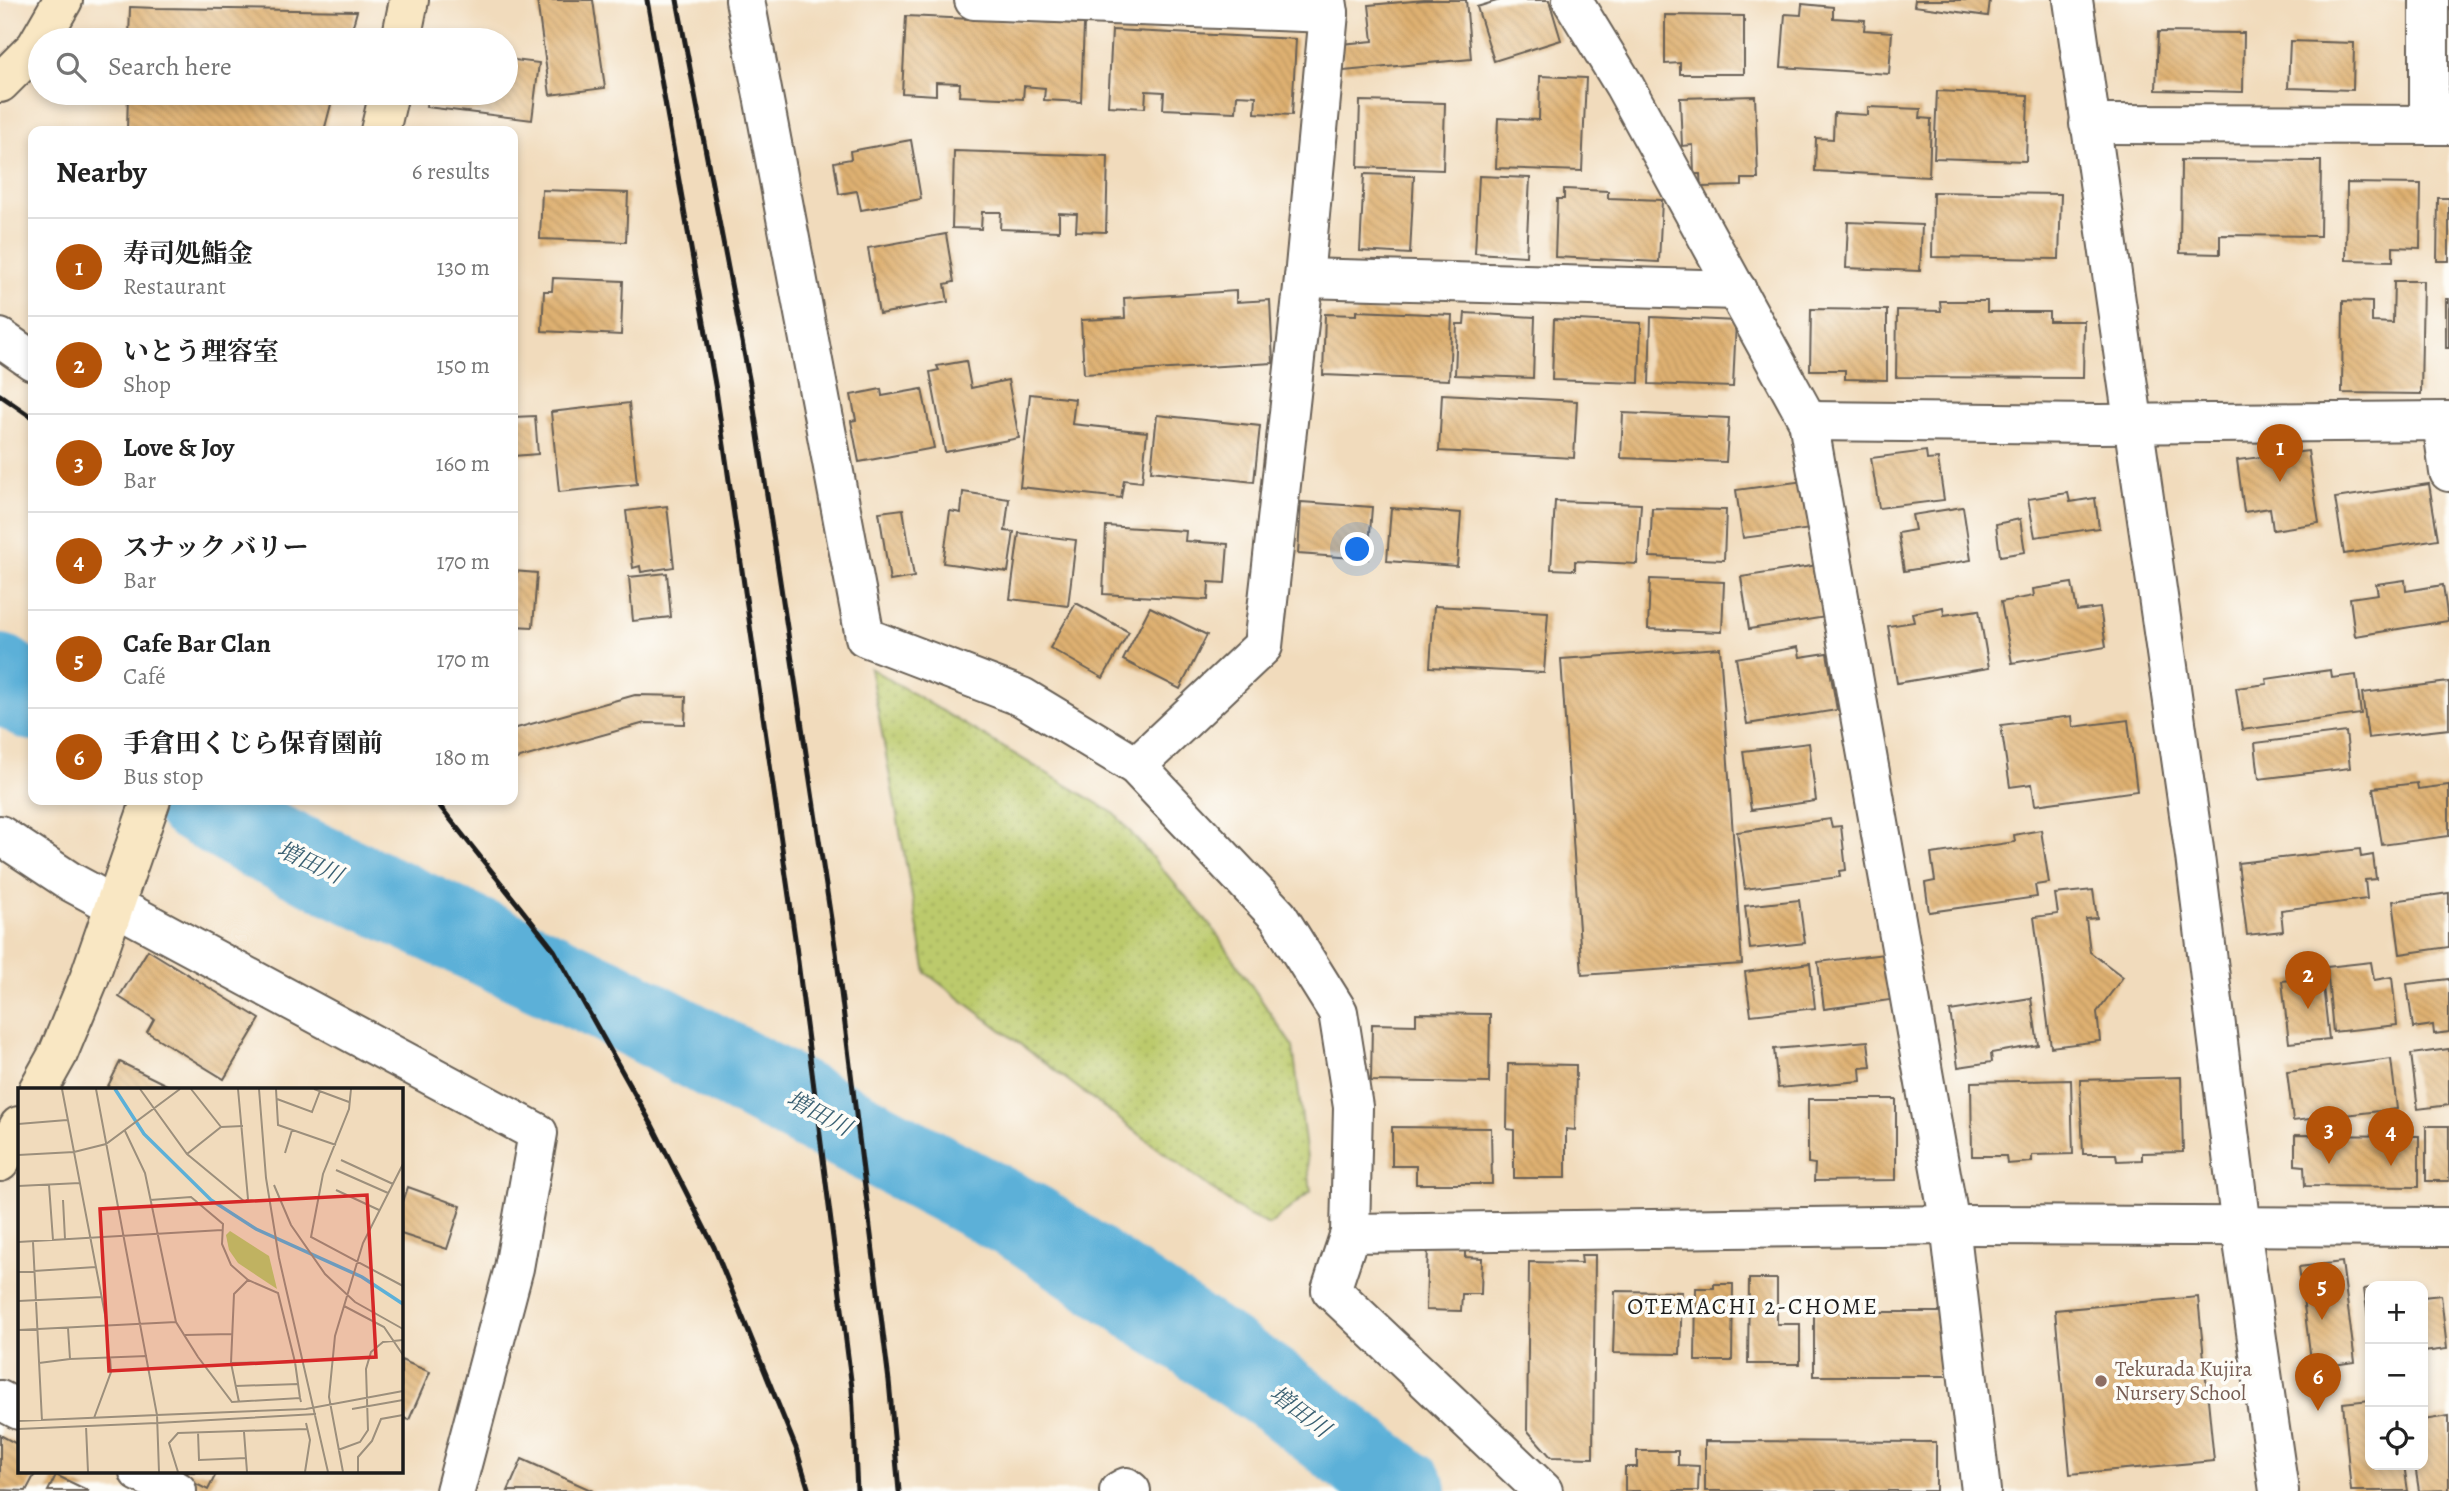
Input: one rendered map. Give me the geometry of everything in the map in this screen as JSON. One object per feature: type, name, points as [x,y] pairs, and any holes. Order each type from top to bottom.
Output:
[{"type":"main road","points":[[47,28],[64,0]]},
{"type":"main road","points":[[403,28],[409,0]]},
{"type":"main road","points":[[0,83],[28,55]]},
{"type":"main road","points":[[381,126],[386,105]]},
{"type":"main road","points":[[39,1088],[58,1054],[89,979],[149,805]]},
{"type":"main road","points":[[0,1162],[18,1128]]},
{"type":"street","points":[[745,0],[865,637],[1022,697],[1136,766],[1278,916],[1338,1012],[1353,1107],[1350,1233],[1331,1290],[1543,1491]]},
{"type":"street","points":[[974,0],[1328,7],[1304,278],[1263,646],[1136,766]]},
{"type":"street","points":[[1572,0],[1624,85],[1808,421],[1950,1225],[1981,1491]]},
{"type":"street","points":[[2073,0],[2195,856],[2241,1228],[2279,1491]]},
{"type":"street","points":[[2089,124],[2439,125],[2429,0]]},
{"type":"street","points":[[1304,278],[1737,290]]},
{"type":"street","points":[[0,338],[28,358]]},
{"type":"street","points":[[1808,421],[2445,421],[2449,472]]},
{"type":"street","points":[[0,835],[71,883],[117,894],[538,1133],[514,1268],[455,1491]]},
{"type":"street","points":[[1350,1233],[1950,1225],[2449,1227]]},
{"type":"street","points":[[0,1400],[18,1409]]},
{"type":"street","points":[[143,1474],[177,1491]]},
{"type":"street","points":[[1119,1491],[1126,1487],[1131,1491]]},
{"type":"green space","points":[[870,668],[1115,814],[1212,927],[1293,1047],[1311,1191],[1269,1225],[1245,1214],[926,973]]},
{"type":"building","points":[[537,0],[593,0],[605,88],[550,95]]},
{"type":"building","points":[[1425,0],[1466,0],[1471,59],[1344,71],[1341,44],[1373,41],[1369,5]]},
{"type":"building","points":[[1500,0],[1549,0],[1561,40],[1494,61],[1477,7]]},
{"type":"building","points":[[1915,0],[1990,0],[1988,16],[1914,6]]},
{"type":"building","points":[[1802,4],[1833,7],[1833,18],[1865,20],[1864,30],[1892,32],[1889,74],[1781,67],[1785,14],[1801,15]]},
{"type":"building","points":[[130,7],[357,11],[352,28],[129,28]]},
{"type":"building","points":[[1665,15],[1744,16],[1744,74],[1680,74],[1680,63],[1665,64]]},
{"type":"building","points":[[906,16],[1084,24],[1081,102],[1044,100],[1045,88],[1024,86],[1023,99],[959,96],[960,83],[936,82],[936,95],[902,93]]},
{"type":"building","points":[[1112,30],[1296,39],[1292,115],[1255,113],[1256,96],[1237,95],[1236,112],[1163,109],[1164,92],[1146,91],[1145,108],[1108,106]]},
{"type":"building","points":[[2158,32],[2244,33],[2243,92],[2156,90]]},
{"type":"building","points":[[2290,41],[2354,43],[2353,90],[2288,88]]},
{"type":"building","points":[[518,60],[539,63],[532,120],[426,107],[518,105]]},
{"type":"building","points":[[1540,76],[1586,78],[1582,171],[1496,168],[1498,118],[1539,120]]},
{"type":"building","points":[[1937,91],[2028,95],[2026,161],[1934,158]]},
{"type":"building","points":[[1755,96],[1758,179],[1742,179],[1742,186],[1701,187],[1700,174],[1694,174],[1693,145],[1682,146],[1680,98]]},
{"type":"building","points":[[1360,101],[1445,103],[1443,170],[1358,167]]},
{"type":"building","points":[[128,105],[331,105],[325,126],[127,126]]},
{"type":"building","points":[[1868,107],[1921,109],[1920,118],[1931,119],[1929,177],[1815,171],[1816,138],[1833,139],[1834,113],[1868,115]]},
{"type":"building","points":[[911,140],[921,199],[861,210],[857,191],[839,194],[834,162],[851,159],[850,151]]},
{"type":"building","points":[[954,151],[1108,156],[1106,232],[1076,231],[1077,214],[1059,213],[1059,231],[1000,229],[1001,212],[982,212],[981,229],[952,228]]},
{"type":"building","points":[[2181,160],[2321,161],[2320,236],[2220,235],[2220,254],[2180,253]]},
{"type":"building","points":[[1364,174],[1414,176],[1410,254],[1360,251]]},
{"type":"building","points":[[1479,176],[1530,178],[1526,256],[1475,253]]},
{"type":"building","points":[[2347,183],[2421,184],[2420,248],[2393,247],[2393,261],[2346,260]]},
{"type":"building","points":[[1564,189],[1608,191],[1608,198],[1662,200],[1659,262],[1555,257],[1557,199],[1564,199]]},
{"type":"building","points":[[542,190],[628,193],[626,242],[540,239]]},
{"type":"building","points":[[1933,192],[2061,194],[2059,259],[1932,257]]},
{"type":"building","points":[[2438,198],[2449,198],[2449,261],[2437,261]]},
{"type":"building","points":[[1848,222],[1922,225],[1920,271],[1846,268]]},
{"type":"building","points":[[946,234],[954,282],[945,284],[948,302],[879,314],[868,248]]},
{"type":"building","points":[[553,278],[623,281],[621,335],[542,331],[544,291],[552,291]]},
{"type":"building","points":[[2394,281],[2423,281],[2421,394],[2342,393],[2343,301],[2372,302],[2372,322],[2393,323]]},
{"type":"building","points":[[1236,291],[1236,302],[1270,300],[1273,363],[1084,374],[1081,320],[1125,318],[1124,298]]},
{"type":"building","points":[[2446,299],[2449,299],[2449,348],[2446,348]]},
{"type":"building","points":[[1940,301],[1987,301],[1987,312],[2049,312],[2049,321],[2084,321],[2083,378],[1896,377],[1897,310],[1941,311]]},
{"type":"building","points":[[1811,309],[1887,310],[1887,380],[1845,379],[1845,370],[1810,370]]},
{"type":"building","points":[[1356,311],[1452,315],[1449,380],[1323,375],[1325,314],[1356,315]]},
{"type":"building","points":[[1465,313],[1535,317],[1533,378],[1455,375],[1457,324],[1464,324]]},
{"type":"building","points":[[1651,317],[1736,321],[1733,387],[1649,384]]},
{"type":"building","points":[[1554,319],[1641,323],[1639,383],[1552,380]]},
{"type":"building","points":[[966,361],[971,388],[1008,380],[1019,438],[945,452],[930,372],[939,370],[937,366]]},
{"type":"building","points":[[881,389],[882,396],[922,389],[934,448],[859,462],[851,421],[856,420],[851,395]]},
{"type":"building","points":[[1030,394],[1075,399],[1072,424],[1147,432],[1142,482],[1124,480],[1121,498],[1020,487]]},
{"type":"building","points":[[1442,394],[1577,401],[1574,458],[1439,451]]},
{"type":"building","points":[[629,403],[637,484],[559,492],[551,412]]},
{"type":"building","points":[[1623,413],[1729,418],[1726,462],[1621,458]]},
{"type":"building","points":[[1157,415],[1260,426],[1254,482],[1151,471]]},
{"type":"building","points":[[535,416],[538,454],[518,456],[518,417]]},
{"type":"building","points":[[1926,451],[1927,460],[1938,459],[1944,500],[1879,508],[1871,458]]},
{"type":"building","points":[[2308,451],[2319,523],[2273,530],[2270,508],[2244,512],[2237,460]]},
{"type":"building","points":[[1804,481],[1811,529],[1743,538],[1736,490]]},
{"type":"building","points":[[2429,484],[2438,539],[2344,554],[2335,498]]},
{"type":"building","points":[[963,492],[1009,499],[1005,531],[1014,532],[1008,572],[943,563],[950,511],[961,513]]},
{"type":"building","points":[[2068,493],[2070,502],[2095,498],[2099,528],[2035,537],[2028,499]]},
{"type":"building","points":[[1555,501],[1641,504],[1637,564],[1575,561],[1575,570],[1551,569]]},
{"type":"building","points":[[1301,502],[1372,507],[1368,559],[1298,554]]},
{"type":"building","points":[[667,506],[674,567],[641,572],[640,566],[633,568],[626,511]]},
{"type":"building","points":[[1963,507],[1971,560],[1904,571],[1898,533],[1915,530],[1912,515]]},
{"type":"building","points":[[1391,508],[1461,513],[1457,566],[1387,561]]},
{"type":"building","points":[[1652,508],[1726,510],[1724,560],[1650,557]]},
{"type":"building","points":[[903,509],[914,577],[890,581],[879,512]]},
{"type":"building","points":[[2020,519],[2025,552],[2000,556],[1996,524]]},
{"type":"building","points":[[1106,526],[1186,531],[1185,541],[1228,544],[1225,583],[1209,582],[1208,600],[1103,594]]},
{"type":"building","points":[[1019,533],[1076,540],[1068,606],[1010,599]]},
{"type":"building","points":[[1818,565],[1826,617],[1749,629],[1741,577]]},
{"type":"building","points":[[518,571],[537,573],[533,627],[518,626]]},
{"type":"building","points":[[667,573],[671,617],[633,621],[629,577]]},
{"type":"building","points":[[1650,579],[1724,582],[1722,632],[1648,629]]},
{"type":"building","points":[[2405,580],[2406,591],[2443,585],[2448,621],[2355,636],[2350,598],[2378,594],[2376,584]]},
{"type":"building","points":[[2072,583],[2077,611],[2100,608],[2106,647],[2012,663],[2001,602],[2034,596],[2033,589]]},
{"type":"building","points":[[1076,603],[1129,632],[1103,678],[1050,648]]},
{"type":"building","points":[[1434,606],[1548,612],[1544,673],[1430,667]]},
{"type":"building","points":[[1150,607],[1207,635],[1180,689],[1123,660]]},
{"type":"building","points":[[1943,607],[1944,615],[1979,610],[1989,668],[1897,683],[1888,626],[1914,622],[1912,613]]},
{"type":"building","points":[[1798,647],[1800,657],[1827,653],[1837,710],[1747,724],[1736,658]]},
{"type":"building","points":[[1720,648],[1742,964],[1582,975],[1561,659]]},
{"type":"building","points":[[2331,670],[2332,678],[2356,675],[2361,714],[2242,730],[2236,688],[2267,684],[2266,679]]},
{"type":"building","points":[[2449,682],[2449,729],[2368,738],[2362,693]]},
{"type":"building","points":[[635,695],[686,696],[685,724],[645,723],[518,759],[518,728]]},
{"type":"building","points":[[2072,716],[2073,727],[2128,720],[2137,791],[2035,805],[2032,784],[2010,787],[2001,725]]},
{"type":"building","points":[[2346,732],[2350,768],[2259,779],[2255,743]]},
{"type":"building","points":[[1809,743],[1816,801],[1751,810],[1743,751]]},
{"type":"building","points":[[2417,783],[2418,789],[2449,785],[2449,836],[2382,845],[2373,788]]},
{"type":"building","points":[[1830,819],[1832,827],[1841,826],[1846,870],[1839,871],[1840,877],[1745,889],[1737,832]]},
{"type":"building","points":[[2041,830],[2049,883],[2035,885],[2037,897],[1929,912],[1925,883],[1935,881],[1931,854],[2015,842],[2014,835]]},
{"type":"building","points":[[2360,849],[2361,857],[2373,855],[2376,879],[2365,880],[2367,899],[2281,910],[2283,931],[2247,935],[2238,863]]},
{"type":"building","points":[[2093,890],[2097,918],[2086,919],[2090,952],[2123,977],[2097,1012],[2100,1041],[2051,1047],[2034,917],[2058,914],[2055,894]]},
{"type":"building","points":[[2449,893],[2449,947],[2400,954],[2393,901]]},
{"type":"building","points":[[1799,900],[1805,943],[1750,949],[1745,906]]},
{"type":"building","points":[[148,950],[260,1019],[224,1079],[147,1032],[154,1019],[119,997]]},
{"type":"building","points":[[1884,954],[1890,1000],[1824,1009],[1818,962]]},
{"type":"building","points":[[2371,962],[2374,980],[2392,977],[2397,1025],[2333,1032],[2327,967]]},
{"type":"building","points":[[1810,963],[1815,1008],[1751,1015],[1745,972]]},
{"type":"building","points":[[2322,977],[2329,1039],[2289,1043],[2282,981]]},
{"type":"building","points":[[2449,979],[2449,1032],[2434,1034],[2433,1025],[2413,1028],[2407,984]]},
{"type":"building","points":[[2031,998],[2038,1045],[1991,1053],[1992,1062],[1958,1067],[1950,1011]]},
{"type":"building","points":[[1416,1013],[1490,1014],[1489,1083],[1371,1081],[1372,1024],[1416,1025]]},
{"type":"building","points":[[1868,1041],[1871,1067],[1860,1068],[1861,1081],[1778,1088],[1774,1049]]},
{"type":"building","points":[[2449,1049],[2449,1105],[2418,1109],[2411,1054]]},
{"type":"building","points":[[2391,1059],[2397,1109],[2293,1121],[2287,1072]]},
{"type":"building","points":[[120,1062],[173,1088],[107,1088]]},
{"type":"building","points":[[1508,1064],[1576,1065],[1575,1130],[1566,1129],[1566,1178],[1514,1178],[1514,1130],[1507,1129]]},
{"type":"building","points":[[2181,1077],[2183,1152],[2142,1153],[2142,1160],[2117,1161],[2116,1154],[2083,1154],[2080,1080]]},
{"type":"building","points":[[2071,1080],[2073,1154],[2032,1155],[2032,1162],[2007,1164],[2006,1156],[1972,1156],[1971,1082]]},
{"type":"building","points":[[1808,1099],[1896,1099],[1896,1180],[1814,1181],[1815,1164],[1808,1163]]},
{"type":"building","points":[[2426,1126],[2449,1126],[2449,1181],[2426,1181]]},
{"type":"building","points":[[1392,1127],[1491,1128],[1492,1184],[1416,1184],[1416,1166],[1392,1166]]},
{"type":"building","points":[[2295,1135],[2419,1136],[2419,1187],[2305,1186],[2304,1166],[2295,1165]]},
{"type":"building","points":[[408,1187],[461,1206],[447,1249],[402,1234],[402,1205]]},
{"type":"building","points":[[1428,1245],[1465,1246],[1465,1257],[1482,1258],[1481,1294],[1462,1294],[1461,1311],[1426,1310]]},
{"type":"building","points":[[1581,1255],[1595,1255],[1593,1458],[1551,1457],[1527,1430],[1529,1262],[1582,1263]]},
{"type":"building","points":[[2342,1262],[2355,1362],[2312,1368],[2299,1267]]},
{"type":"building","points":[[1749,1279],[1777,1279],[1777,1324],[1800,1324],[1800,1364],[1748,1364]]},
{"type":"building","points":[[1714,1284],[1733,1284],[1732,1361],[1695,1361],[1696,1288],[1714,1288]]},
{"type":"building","points":[[1615,1291],[1682,1292],[1680,1354],[1613,1353]]},
{"type":"building","points":[[2441,1295],[2447,1349],[2428,1351],[2428,1296]]},
{"type":"building","points":[[2198,1297],[2214,1461],[2070,1474],[2055,1310]]},
{"type":"building","points":[[1814,1312],[1948,1312],[1948,1376],[1814,1376]]},
{"type":"building","points":[[402,1360],[430,1372],[409,1420],[402,1417]]},
{"type":"building","points":[[2365,1401],[2365,1470],[2405,1470],[2408,1491],[2351,1491],[2343,1403]]},
{"type":"building","points":[[2449,1416],[2449,1490],[2419,1491],[2416,1470],[2428,1470],[2428,1419]]},
{"type":"building","points":[[0,1435],[18,1444],[18,1474],[35,1474],[26,1491],[0,1490]]},
{"type":"building","points":[[1705,1441],[1936,1442],[1936,1491],[1705,1491]]},
{"type":"building","points":[[1637,1451],[1678,1451],[1678,1465],[1699,1466],[1698,1491],[1625,1491],[1625,1467],[1637,1467]]},
{"type":"building","points":[[522,1459],[593,1491],[508,1491]]},
{"type":"building","points":[[176,1474],[216,1474],[208,1490]]},
{"type":"building","points":[[56,1475],[89,1491],[48,1491]]},
{"type":"waterway","name":"増田川","points":[[0,676],[28,696]]},
{"type":"waterway","name":"増田川","points":[[202,805],[262,840],[610,1002],[1030,1225],[1282,1396],[1405,1491]]},
{"type":"railway","points":[[647,0],[716,390],[795,938],[852,1388],[857,1491]]},
{"type":"railway","points":[[677,0],[751,389],[836,952],[889,1381],[899,1491]]},
{"type":"railway","points":[[0,395],[28,415]]},
{"type":"railway","points":[[439,805],[554,950],[651,1123],[714,1247],[796,1448],[809,1491]]},
{"type":"place","name":"寿司処鮨金","points":[[2280,482]]},
{"type":"place","name":"いとう理容室","points":[[2308,1009]]},
{"type":"place","name":"Love & Joy","points":[[2329,1164]]},
{"type":"place","name":"スナック バリー","points":[[2391,1166]]},
{"type":"place","name":"Cafe Bar Clan","points":[[2322,1320]]},
{"type":"place","name":"Tekurada Kujira Nursery School","points":[[2101,1381]]},
{"type":"place","name":"手倉田くじら保育園前","points":[[2318,1411]]},
{"type":"district","name":"OTEMACHI 2-CHOME","points":[[1753,1306]]}]
